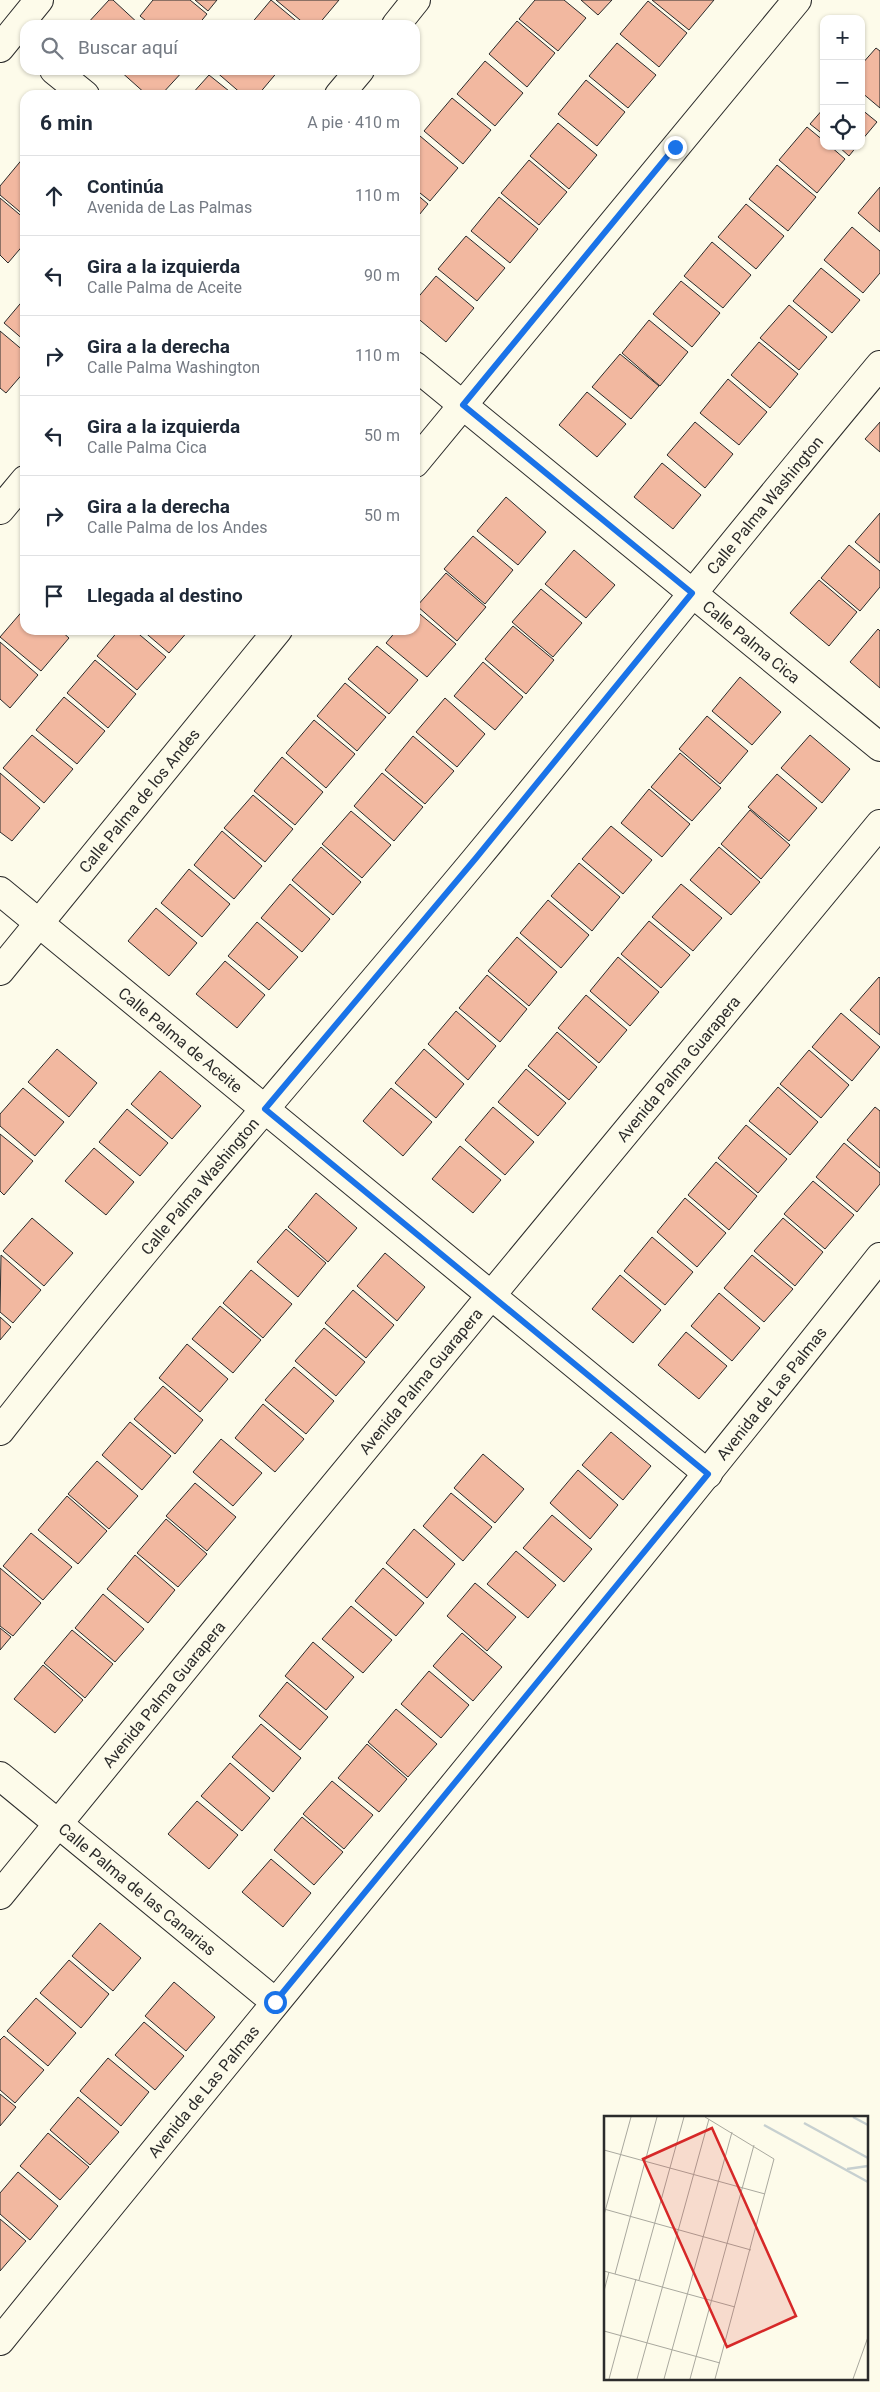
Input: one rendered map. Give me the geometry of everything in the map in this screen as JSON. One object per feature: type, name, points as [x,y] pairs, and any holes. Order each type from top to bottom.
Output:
[{"type":"street","points":[[24,20],[39,0]]},
{"type":"street","points":[[400,20],[416,0]]},
{"type":"street","points":[[420,457],[797,0]]},
{"type":"street","points":[[9,39],[20,25]]},
{"type":"street","points":[[60,75],[78,90]]},
{"type":"street","points":[[343,90],[356,75]]},
{"type":"street","name":"Calle Palma Washington","points":[[0,1431],[52,1365],[476,858],[880,365]]},
{"type":"street","name":"Calle Palma Cica","points":[[420,370],[880,747]]},
{"type":"street","points":[[0,510],[20,486]]},
{"type":"street","name":"Calle Palma de los Andes","points":[[0,971],[274,635]]},
{"type":"street","name":"Avenida Palma Guarapera","points":[[0,1895],[880,824]]},
{"type":"street","name":"Calle Palma de Aceite","points":[[0,891],[708,1474]]},
{"type":"street","name":"Avenida de Las Palmas","points":[[0,2341],[708,1474],[880,1257]]},
{"type":"street","name":"Calle Palma de las Canarias","points":[[0,1776],[275,2002]]},
{"type":"building","points":[[109,0],[113,0],[135,20],[91,20]]},
{"type":"building","points":[[153,0],[190,0],[207,14],[202,20],[145,20],[140,16]]},
{"type":"building","points":[[195,0],[217,0],[208,11]]},
{"type":"building","points":[[271,0],[295,20],[254,20]]},
{"type":"building","points":[[276,0],[339,0],[322,20],[300,20]]},
{"type":"building","points":[[535,0],[564,0],[586,18],[558,51],[519,19]]},
{"type":"building","points":[[581,0],[612,0],[598,15]]},
{"type":"building","points":[[652,0],[714,0],[689,30]]},
{"type":"building","points":[[648,1],[687,33],[659,67],[620,34]]},
{"type":"building","points":[[517,21],[555,53],[527,87],[489,54]]},
{"type":"building","points":[[617,43],[656,75],[628,108],[589,76]]},
{"type":"building","points":[[876,48],[880,51],[880,108],[865,95],[865,60]]},
{"type":"building","points":[[485,61],[523,93],[495,126],[457,94]]},
{"type":"building","points":[[125,75],[179,75],[166,90],[141,90]]},
{"type":"building","points":[[209,75],[228,90],[196,90]]},
{"type":"building","points":[[220,75],[275,75],[262,90],[237,90]]},
{"type":"building","points":[[586,80],[625,112],[597,146],[558,114]]},
{"type":"building","points":[[452,98],[491,130],[463,164],[424,131]]},
{"type":"building","points":[[865,112],[877,122],[865,136]]},
{"type":"building","points":[[820,113],[820,132],[810,124]]},
{"type":"building","points":[[558,123],[597,155],[569,189],[530,156]]},
{"type":"building","points":[[807,127],[820,138],[820,150],[835,150],[845,159],[817,193],[779,160]]},
{"type":"building","points":[[420,136],[458,168],[430,201],[420,193]]},
{"type":"building","points":[[842,150],[854,150],[849,156]]},
{"type":"building","points":[[529,160],[567,192],[539,225],[501,193]]},
{"type":"building","points":[[20,162],[20,212],[0,195],[0,186]]},
{"type":"building","points":[[777,165],[816,197],[788,231],[749,199]]},
{"type":"building","points":[[880,187],[880,232],[858,213]]},
{"type":"building","points":[[420,197],[428,204],[420,214]]},
{"type":"building","points":[[499,197],[538,229],[510,263],[471,231]]},
{"type":"building","points":[[0,198],[20,215],[20,249],[8,263],[0,255]]},
{"type":"building","points":[[746,204],[784,236],[756,269],[718,237]]},
{"type":"building","points":[[852,227],[880,251],[880,273],[863,293],[824,260]]},
{"type":"building","points":[[466,236],[505,268],[477,301],[438,269]]},
{"type":"building","points":[[712,242],[751,275],[723,308],[684,276]]},
{"type":"building","points":[[821,268],[860,300],[832,333],[793,301]]},
{"type":"building","points":[[436,276],[474,308],[446,342],[420,320],[420,295]]},
{"type":"building","points":[[681,281],[720,313],[692,347],[653,314]]},
{"type":"building","points":[[20,304],[20,337],[4,323]]},
{"type":"building","points":[[789,305],[827,337],[799,370],[760,338]]},
{"type":"building","points":[[649,320],[688,352],[660,386],[622,353]]},
{"type":"building","points":[[0,331],[20,348],[20,377],[6,393],[0,388]]},
{"type":"building","points":[[759,342],[798,374],[770,408],[731,375]]},
{"type":"building","points":[[620,354],[659,386],[631,419],[592,387]]},
{"type":"building","points":[[728,379],[767,412],[739,445],[700,413]]},
{"type":"building","points":[[587,392],[626,424],[597,457],[559,425]]},
{"type":"building","points":[[695,422],[733,454],[705,488],[667,455]]},
{"type":"building","points":[[880,422],[880,452],[865,439]]},
{"type":"building","points":[[662,463],[701,495],[673,529],[634,497]]},
{"type":"building","points":[[506,497],[546,532],[518,565],[477,531]]},
{"type":"building","points":[[880,513],[880,563],[855,542]]},
{"type":"building","points":[[473,536],[513,570],[485,604],[444,569]]},
{"type":"building","points":[[849,545],[880,571],[880,587],[860,611],[821,578]]},
{"type":"building","points":[[574,550],[615,585],[586,618],[545,584]]},
{"type":"building","points":[[446,573],[486,607],[457,641],[420,609],[420,603]]},
{"type":"building","points":[[819,580],[857,612],[829,646],[790,613]]},
{"type":"building","points":[[541,589],[582,623],[553,657],[512,622]]},
{"type":"building","points":[[20,614],[20,635],[66,635],[69,638],[41,671],[0,637]]},
{"type":"building","points":[[420,614],[456,644],[427,677],[386,643],[393,635],[420,635]]},
{"type":"building","points":[[513,626],[554,660],[526,694],[485,659]]},
{"type":"building","points":[[878,629],[880,631],[880,688],[850,662]]},
{"type":"building","points":[[115,635],[140,635],[166,657],[137,690],[97,656]]},
{"type":"building","points":[[148,635],[185,635],[169,653]]},
{"type":"building","points":[[0,642],[38,675],[10,708],[0,699]]},
{"type":"building","points":[[377,646],[418,680],[389,714],[348,679]]},
{"type":"building","points":[[95,660],[136,694],[108,728],[67,693]]},
{"type":"building","points":[[483,662],[523,697],[495,730],[454,696]]},
{"type":"building","points":[[740,677],[781,712],[752,745],[712,711]]},
{"type":"building","points":[[345,683],[386,717],[357,751],[317,716]]},
{"type":"building","points":[[64,697],[105,731],[77,764],[36,730]]},
{"type":"building","points":[[445,698],[485,734],[457,767],[416,732]]},
{"type":"building","points":[[707,716],[748,751],[720,784],[679,749]]},
{"type":"building","points":[[314,720],[355,754],[326,788],[286,753]]},
{"type":"building","points":[[32,735],[73,769],[44,803],[3,768]]},
{"type":"building","points":[[810,735],[850,769],[822,803],[781,768]]},
{"type":"building","points":[[413,736],[454,771],[425,804],[385,770]]},
{"type":"building","points":[[680,753],[721,788],[692,821],[651,787]]},
{"type":"building","points":[[282,757],[323,792],[295,825],[254,791]]},
{"type":"building","points":[[0,773],[40,808],[12,841],[0,832]]},
{"type":"building","points":[[382,773],[423,807],[394,841],[354,806]]},
{"type":"building","points":[[777,774],[817,808],[789,841],[748,807]]},
{"type":"building","points":[[649,789],[690,824],[662,857],[621,823]]},
{"type":"building","points":[[253,795],[293,829],[265,862],[224,828]]},
{"type":"building","points":[[750,810],[790,845],[761,879],[721,844]]},
{"type":"building","points":[[351,811],[391,845],[362,878],[322,844]]},
{"type":"building","points":[[611,826],[652,860],[623,894],[582,859]]},
{"type":"building","points":[[222,831],[262,866],[234,899],[194,865]]},
{"type":"building","points":[[321,847],[361,882],[333,915],[292,880]]},
{"type":"building","points":[[719,847],[760,882],[731,915],[690,880]]},
{"type":"building","points":[[579,863],[620,897],[592,931],[551,896]]},
{"type":"building","points":[[189,869],[230,904],[202,937],[161,903]]},
{"type":"building","points":[[290,884],[330,919],[302,952],[261,918]]},
{"type":"building","points":[[681,884],[722,918],[693,951],[652,917]]},
{"type":"building","points":[[548,900],[589,935],[561,968],[520,933]]},
{"type":"building","points":[[156,908],[197,943],[169,976],[128,941]]},
{"type":"building","points":[[649,921],[690,955],[661,988],[621,954]]},
{"type":"building","points":[[257,922],[298,957],[269,990],[228,956]]},
{"type":"building","points":[[517,937],[557,972],[529,1006],[488,971]]},
{"type":"building","points":[[618,957],[659,992],[630,1026],[590,991]]},
{"type":"building","points":[[225,961],[265,995],[237,1028],[196,994]]},
{"type":"building","points":[[487,975],[527,1009],[500,1042],[459,1008]]},
{"type":"building","points":[[880,978],[880,1035],[850,1010]]},
{"type":"building","points":[[586,995],[627,1030],[599,1063],[558,1028]]},
{"type":"building","points":[[456,1011],[496,1046],[468,1080],[428,1044]]},
{"type":"building","points":[[841,1013],[880,1047],[852,1081],[812,1047]]},
{"type":"building","points":[[557,1032],[597,1067],[569,1100],[528,1066]]},
{"type":"building","points":[[57,1049],[97,1083],[69,1117],[28,1082]]},
{"type":"building","points":[[424,1049],[464,1084],[436,1118],[395,1083]]},
{"type":"building","points":[[809,1050],[849,1085],[821,1118],[780,1084]]},
{"type":"building","points":[[526,1069],[566,1103],[538,1136],[498,1102]]},
{"type":"building","points":[[160,1071],[201,1106],[172,1139],[131,1104]]},
{"type":"building","points":[[778,1087],[818,1122],[790,1155],[749,1121]]},
{"type":"building","points":[[23,1088],[64,1122],[35,1156],[0,1126],[0,1114]]},
{"type":"building","points":[[391,1088],[432,1122],[403,1156],[363,1121]]},
{"type":"building","points":[[493,1107],[534,1142],[505,1175],[465,1140]]},
{"type":"building","points":[[875,1107],[880,1111],[880,1168],[847,1140]]},
{"type":"building","points":[[127,1109],[168,1143],[140,1176],[99,1142]]},
{"type":"building","points":[[746,1125],[787,1159],[758,1193],[718,1158]]},
{"type":"building","points":[[0,1134],[33,1161],[4,1195],[0,1191]]},
{"type":"building","points":[[844,1143],[880,1173],[880,1184],[857,1212],[816,1177]]},
{"type":"building","points":[[460,1146],[501,1180],[473,1213],[432,1179]]},
{"type":"building","points":[[94,1148],[134,1182],[106,1215],[65,1181]]},
{"type":"building","points":[[716,1162],[757,1196],[729,1230],[688,1195]]},
{"type":"building","points":[[813,1181],[854,1215],[825,1249],[784,1214]]},
{"type":"building","points":[[316,1193],[357,1228],[328,1262],[288,1227]]},
{"type":"building","points":[[685,1198],[726,1233],[697,1267],[657,1232]]},
{"type":"building","points":[[32,1218],[73,1253],[44,1286],[3,1251]]},
{"type":"building","points":[[783,1218],[823,1252],[795,1286],[754,1251]]},
{"type":"building","points":[[286,1229],[326,1263],[298,1297],[257,1262]]},
{"type":"building","points":[[652,1237],[693,1272],[665,1305],[624,1271]]},
{"type":"building","points":[[385,1253],[425,1287],[397,1321],[357,1286]]},
{"type":"building","points":[[1,1255],[41,1290],[13,1323],[0,1312]]},
{"type":"building","points":[[752,1255],[793,1289],[764,1322],[724,1288]]},
{"type":"building","points":[[251,1270],[292,1304],[263,1338],[223,1303]]},
{"type":"building","points":[[620,1275],[661,1310],[633,1343],[592,1309]]},
{"type":"building","points":[[353,1290],[394,1325],[366,1358],[325,1323]]},
{"type":"building","points":[[719,1293],[760,1328],[732,1361],[691,1326]]},
{"type":"building","points":[[220,1306],[261,1340],[233,1373],[192,1339]]},
{"type":"building","points":[[0,1317],[11,1327],[0,1340]]},
{"type":"building","points":[[324,1328],[365,1362],[336,1396],[295,1361]]},
{"type":"building","points":[[686,1332],[727,1366],[699,1399],[658,1365]]},
{"type":"building","points":[[187,1344],[228,1379],[200,1412],[159,1378]]},
{"type":"building","points":[[294,1367],[334,1401],[306,1434],[265,1400]]},
{"type":"building","points":[[163,1386],[203,1420],[175,1454],[134,1419]]},
{"type":"building","points":[[263,1404],[304,1439],[275,1472],[235,1438]]},
{"type":"building","points":[[130,1422],[171,1456],[142,1490],[102,1455]]},
{"type":"building","points":[[611,1432],[651,1466],[623,1500],[582,1465]]},
{"type":"building","points":[[221,1439],[262,1473],[233,1506],[193,1472]]},
{"type":"building","points":[[483,1454],[524,1489],[495,1523],[454,1488]]},
{"type":"building","points":[[97,1461],[138,1496],[109,1529],[68,1494]]},
{"type":"building","points":[[578,1470],[618,1505],[590,1539],[550,1503]]},
{"type":"building","points":[[195,1483],[236,1517],[207,1551],[166,1516]]},
{"type":"building","points":[[451,1493],[492,1527],[463,1561],[423,1526]]},
{"type":"building","points":[[67,1496],[107,1531],[78,1564],[38,1530]]},
{"type":"building","points":[[552,1515],[592,1549],[564,1582],[523,1548]]},
{"type":"building","points":[[166,1519],[207,1554],[178,1587],[137,1553]]},
{"type":"building","points":[[414,1529],[455,1564],[427,1598],[386,1563]]},
{"type":"building","points":[[31,1533],[72,1567],[43,1600],[3,1566]]},
{"type":"building","points":[[516,1551],[556,1585],[528,1618],[487,1584]]},
{"type":"building","points":[[135,1555],[175,1590],[148,1623],[107,1589]]},
{"type":"building","points":[[0,1568],[41,1603],[13,1636],[0,1626]]},
{"type":"building","points":[[383,1568],[424,1603],[396,1636],[355,1601]]},
{"type":"building","points":[[475,1583],[516,1617],[487,1651],[447,1616]]},
{"type":"building","points":[[103,1594],[144,1629],[115,1662],[75,1628]]},
{"type":"building","points":[[351,1606],[392,1640],[363,1673],[322,1639]]},
{"type":"building","points":[[0,1628],[11,1637],[0,1650]]},
{"type":"building","points":[[72,1630],[113,1664],[85,1698],[44,1663]]},
{"type":"building","points":[[462,1633],[502,1667],[473,1701],[433,1666]]},
{"type":"building","points":[[313,1642],[354,1677],[326,1710],[285,1676]]},
{"type":"building","points":[[43,1665],[83,1700],[55,1733],[14,1699]]},
{"type":"building","points":[[429,1671],[469,1705],[441,1738],[401,1704]]},
{"type":"building","points":[[287,1682],[328,1717],[300,1750],[259,1716]]},
{"type":"building","points":[[396,1709],[437,1744],[408,1777],[368,1742]]},
{"type":"building","points":[[261,1724],[301,1758],[273,1792],[232,1757]]},
{"type":"building","points":[[367,1744],[407,1779],[379,1812],[338,1778]]},
{"type":"building","points":[[230,1763],[270,1798],[242,1831],[201,1796]]},
{"type":"building","points":[[332,1781],[373,1815],[344,1849],[303,1814]]},
{"type":"building","points":[[197,1801],[238,1835],[209,1869],[168,1834]]},
{"type":"building","points":[[302,1817],[343,1852],[314,1885],[274,1850]]},
{"type":"building","points":[[271,1859],[311,1893],[283,1927],[242,1892]]},
{"type":"building","points":[[100,1923],[141,1958],[113,1991],[72,1956]]},
{"type":"building","points":[[69,1960],[109,1994],[81,2028],[40,1993]]},
{"type":"building","points":[[174,1982],[215,2017],[186,2051],[145,2016]]},
{"type":"building","points":[[36,1998],[76,2033],[48,2066],[7,2031]]},
{"type":"building","points":[[144,2022],[184,2056],[155,2090],[115,2055]]},
{"type":"building","points":[[4,2036],[44,2070],[15,2103],[0,2090],[0,2040]]},
{"type":"building","points":[[108,2058],[149,2092],[121,2126],[80,2091]]},
{"type":"building","points":[[0,2094],[16,2107],[0,2126]]},
{"type":"building","points":[[78,2097],[119,2132],[90,2165],[50,2130]]},
{"type":"building","points":[[48,2133],[89,2167],[60,2200],[20,2166]]},
{"type":"building","points":[[18,2172],[58,2206],[30,2240],[0,2214],[0,2193]]},
{"type":"building","points":[[0,2219],[26,2241],[0,2271]]},
{"type":"route","points":[[275,2002],[708,1474],[265,1109],[476,858],[692,593],[463,405],[675,147]]}]
